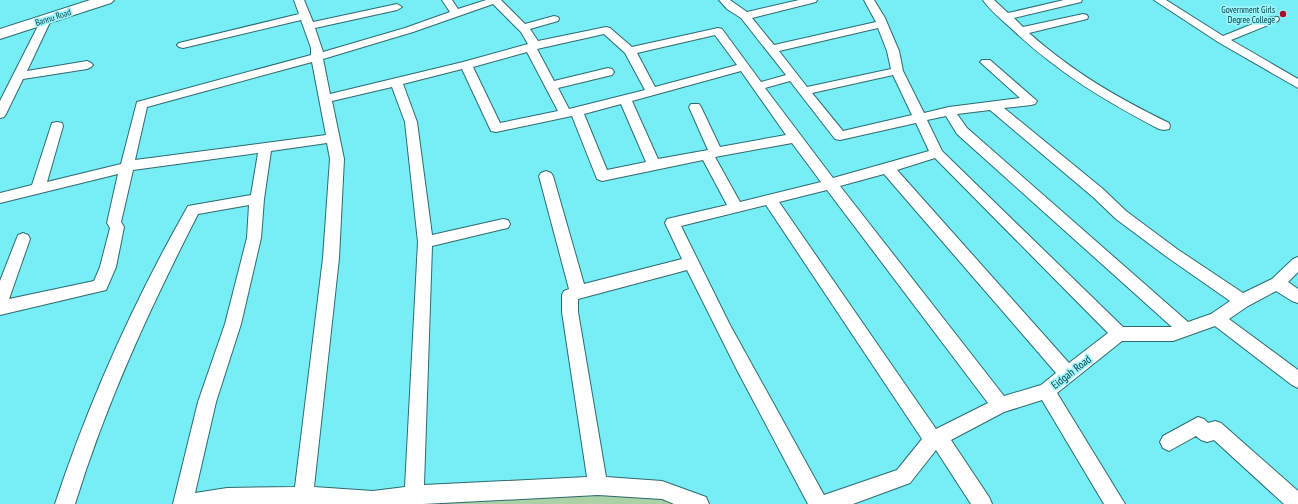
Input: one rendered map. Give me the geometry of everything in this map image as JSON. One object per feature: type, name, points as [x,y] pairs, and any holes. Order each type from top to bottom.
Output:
[{"type":"highway","name":"Bannu Road","points":[[0,26],[82,0]]},
{"type":"highway","name":"Bannu Road","points":[[0,34],[106,0]]},
{"type":"street","points":[[299,0],[318,48],[317,57],[336,159],[331,258],[303,496]]},
{"type":"street","points":[[447,0],[456,14]]},
{"type":"street","points":[[0,308],[100,286],[108,267],[117,227],[114,223],[141,105],[317,57],[409,30],[496,0],[522,28],[551,86],[571,112],[602,176],[654,164],[795,138]]},
{"type":"street","points":[[724,0],[731,7],[745,16],[840,136],[949,111],[1031,102],[986,62]]},
{"type":"street","points":[[745,16],[812,0]]},
{"type":"street","points":[[869,0],[882,24],[893,51],[898,71],[918,118],[937,153],[1119,334],[1173,334],[1217,319],[1242,301],[1277,283],[1298,262]]},
{"type":"street","points":[[988,0],[1021,31],[1067,70],[1114,99],[1164,126]]},
{"type":"street","points":[[1006,17],[1077,0]]},
{"type":"street","points":[[1159,0],[1222,40],[1298,84]]},
{"type":"street","points":[[183,45],[395,3],[409,30]]},
{"type":"street","points":[[1021,31],[1083,17]]},
{"type":"street","points":[[522,28],[554,19]]},
{"type":"street","points":[[1222,40],[1274,19]]},
{"type":"street","points":[[0,114],[20,76],[46,20]]},
{"type":"street","points":[[772,49],[882,24]]},
{"type":"street","points":[[325,98],[466,65],[532,46],[606,30],[630,51],[651,90]]},
{"type":"street","points":[[630,51],[718,31],[795,138],[1000,405]]},
{"type":"street","points":[[20,76],[87,65]]},
{"type":"street","points":[[466,65],[496,128],[571,112],[744,67]]},
{"type":"street","points":[[804,90],[898,71]]},
{"type":"street","points":[[551,86],[608,72]]},
{"type":"street","points":[[758,86],[794,77]]},
{"type":"street","points":[[396,81],[411,122],[425,242],[414,495]]},
{"type":"street","points":[[625,98],[654,164]]},
{"type":"street","points":[[993,106],[1098,192],[1121,215],[1172,253],[1242,301]]},
{"type":"street","points":[[695,107],[712,154],[736,208]]},
{"type":"street","points":[[949,111],[962,131],[1186,330]]},
{"type":"street","points":[[38,190],[57,126]]},
{"type":"street","points":[[0,198],[38,190],[126,167],[333,138]]},
{"type":"street","points":[[265,147],[257,199],[254,238],[233,324],[207,402],[183,504],[227,498],[303,496],[373,501],[414,495],[598,486],[662,490],[699,504]]},
{"type":"street","points":[[818,504],[690,264],[672,223],[770,200],[937,153]]},
{"type":"street","points":[[888,168],[1068,375]]},
{"type":"street","points":[[546,176],[578,292]]},
{"type":"street","points":[[65,504],[99,410],[156,279],[192,210],[257,199]]},
{"type":"street","points":[[770,200],[982,504]]},
{"type":"street","points":[[425,242],[503,224]]},
{"type":"street","points":[[0,304],[23,239]]},
{"type":"street","points":[[598,486],[570,312],[570,295],[690,264]]},
{"type":"street","points":[[1277,283],[1298,297]]},
{"type":"street","points":[[1217,319],[1298,380]]},
{"type":"street","name":"Eidgah Road","points":[[827,504],[903,477],[936,439],[1000,405],[1046,391],[1119,334]]},
{"type":"street","points":[[1046,391],[1115,504]]},
{"type":"street","points":[[1169,442],[1198,425],[1208,434],[1215,429],[1298,504]]},
{"type":"green space","points":[[603,493],[648,497],[682,504],[425,504],[496,497]]},
{"type":"place","name":"Government Girls Degree College","points":[[1283,14]]}]
